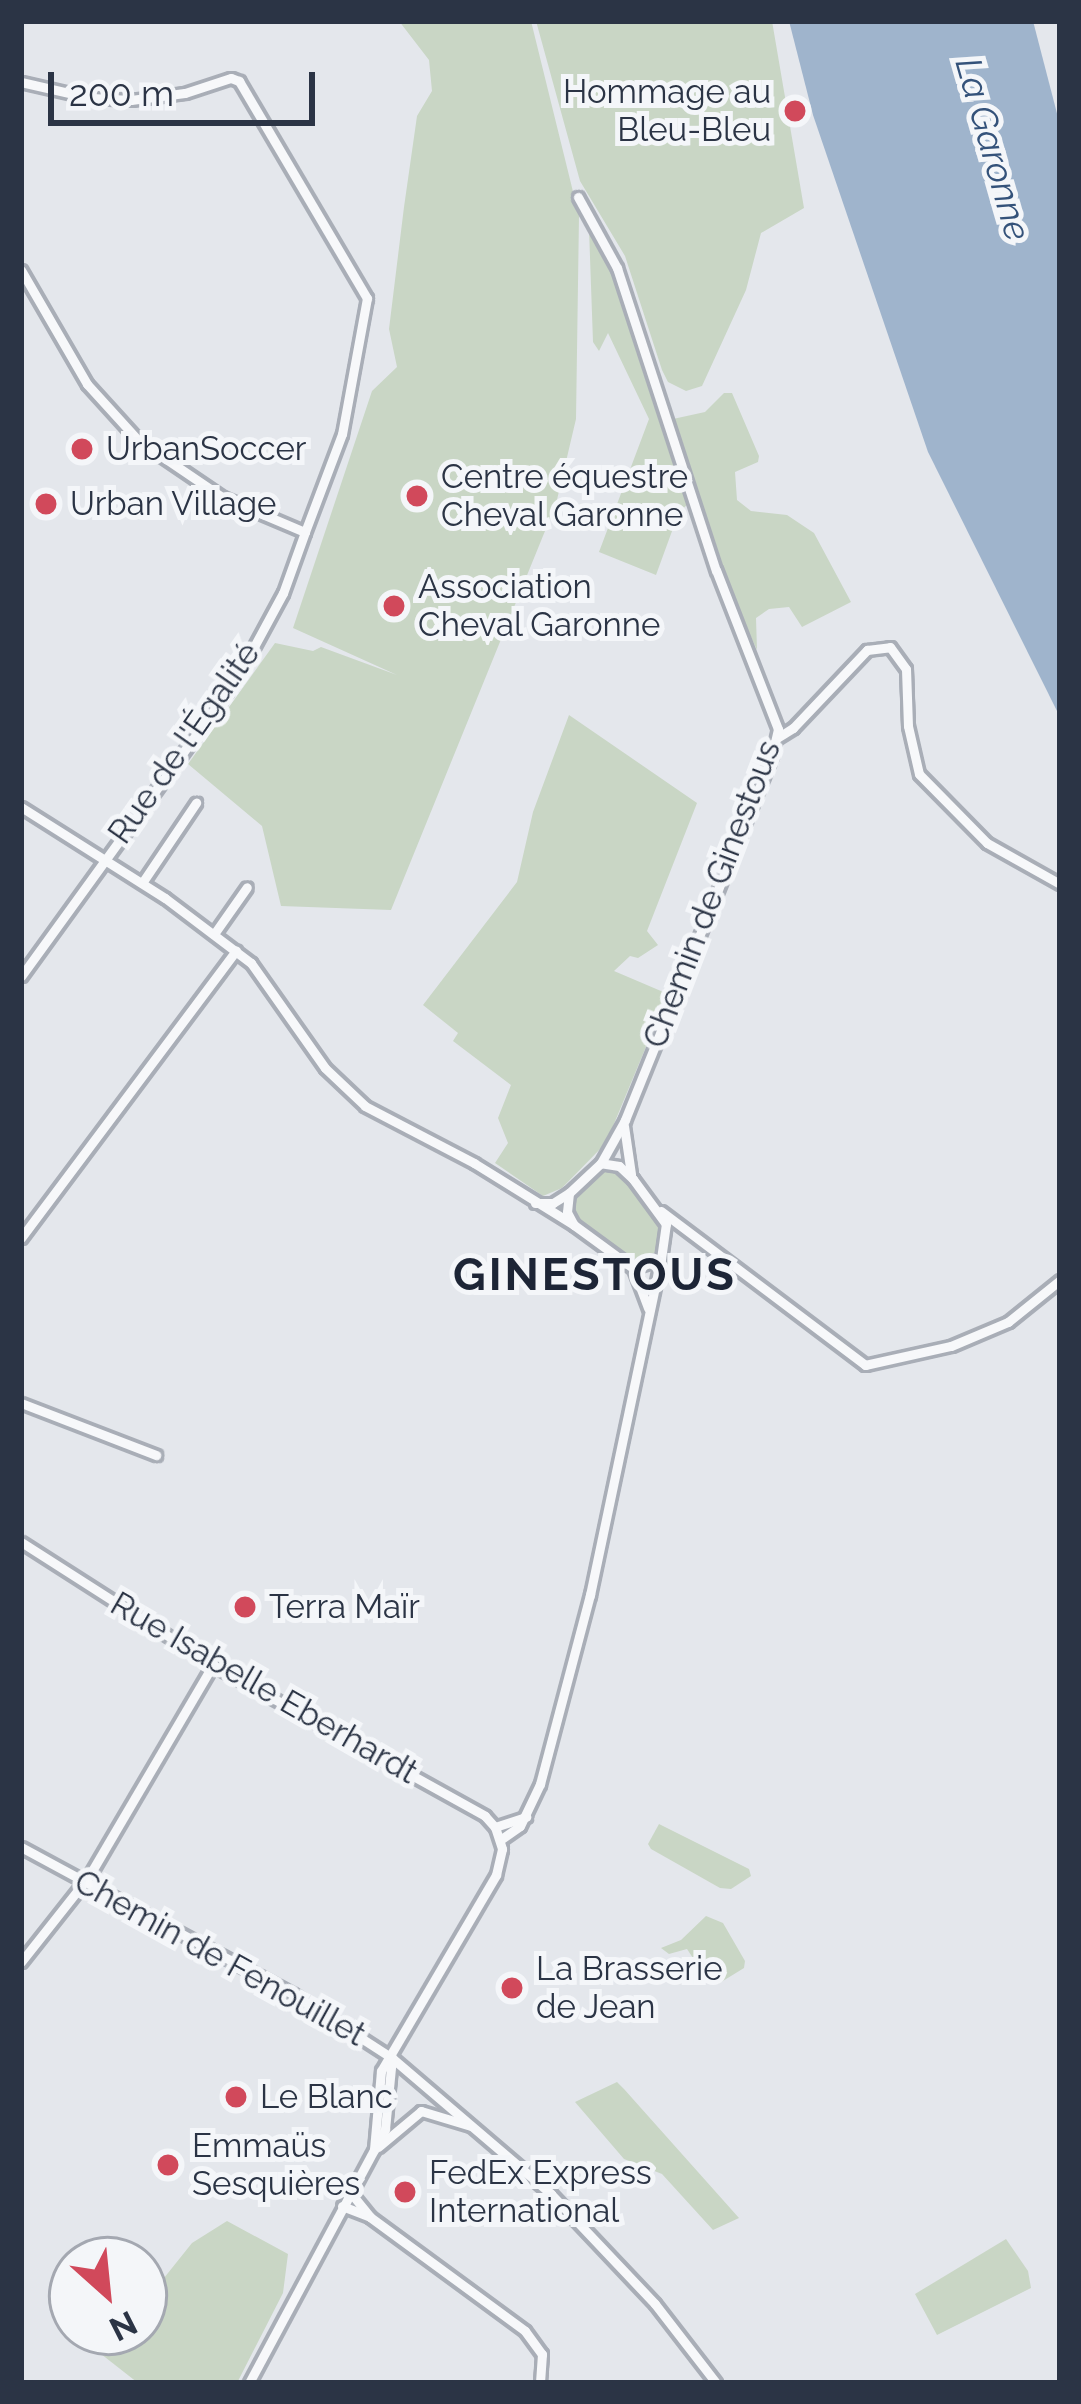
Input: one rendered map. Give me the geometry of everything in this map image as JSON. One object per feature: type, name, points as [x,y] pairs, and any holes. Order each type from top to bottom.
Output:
[{"type":"street","name":"Rue de l'Égalité","points":[[21,82],[91,98],[131,100],[185,93],[231,78],[239,81],[367,298],[342,434],[283,593],[237,678],[102,858],[21,976]]},
{"type":"street","name":"Chemin de Ginestous","points":[[569,1193],[601,1163],[625,1120],[777,738],[616,268],[578,197]]},
{"type":"street","points":[[21,270],[87,384],[138,440],[202,486],[305,532]]},
{"type":"street","points":[[777,738],[810,712],[867,650],[890,647],[906,669],[908,726],[919,774],[987,843],[1060,884]]},
{"type":"street","points":[[142,883],[196,803]]},
{"type":"street","points":[[21,807],[142,883],[236,951],[271,986],[306,1043],[344,1089],[382,1117],[474,1162],[633,1268],[649,1312]]},
{"type":"street","points":[[214,934],[247,887]]},
{"type":"street","points":[[21,1238],[236,951]]},
{"type":"street","name":"Chemin de Ginestous","points":[[625,1120],[624,1152],[633,1179]]},
{"type":"street","points":[[601,1163],[619,1166],[682,1229],[865,1365],[951,1346],[1008,1322],[1060,1280]]},
{"type":"street","points":[[534,1203],[553,1203],[569,1193]]},
{"type":"street","points":[[569,1193],[567,1212],[574,1225]]},
{"type":"street","points":[[500,1840],[526,1817],[540,1784],[590,1595],[667,1235],[661,1211]]},
{"type":"street","points":[[667,1235],[682,1229]]},
{"type":"street","points":[[633,1268],[652,1266],[661,1259]]},
{"type":"street","points":[[21,1403],[156,1455]]},
{"type":"street","name":"Rue Isabelle Eberhardt","points":[[21,1542],[213,1665],[484,1816],[495,1827]]},
{"type":"street","points":[[21,1963],[85,1882],[213,1665]]},
{"type":"street","points":[[250,2383],[385,2128],[392,2058],[496,1875],[500,1840],[495,1827],[526,1817]]},
{"type":"street","name":"Chemin de Fenouillet","points":[[21,1847],[293,1994],[392,2058],[481,2130],[615,2259],[716,2383]]},
{"type":"street","points":[[374,2150],[421,2111],[481,2130]]},
{"type":"street","points":[[350,2192],[370,2217]]},
{"type":"street","points":[[342,2206],[370,2217],[526,2331],[542,2354],[540,2383]]},
{"type":"green space","points":[[399,21],[531,21],[579,216],[576,419],[556,504],[391,910],[281,906],[262,826],[188,764],[275,643],[313,651],[321,647],[397,675],[293,628],[372,391],[397,367],[389,329],[404,207],[417,116],[432,91],[429,60]]},
{"type":"green space","points":[[536,21],[772,21],[804,208],[761,233],[746,290],[702,386],[686,391],[668,382],[662,370],[625,256],[580,181]]},
{"type":"green space","points":[[589,229],[611,271],[688,504],[679,512],[656,575],[599,552],[649,419],[608,333],[599,351],[593,342]]},
{"type":"green space","points":[[724,393],[732,393],[759,456],[758,462],[735,472],[737,500],[751,511],[787,515],[814,533],[851,602],[802,627],[789,607],[769,609],[756,618],[757,650],[731,593],[673,419],[705,412]]},
{"type":"green space","points":[[569,715],[697,803],[647,931],[658,945],[638,958],[630,956],[614,971],[668,994],[606,1143],[562,1188],[543,1196],[495,1163],[508,1143],[498,1118],[511,1085],[453,1041],[458,1033],[423,1005],[517,882],[533,812]]},
{"type":"green space","points":[[604,1165],[615,1168],[650,1201],[663,1228],[656,1259],[637,1265],[578,1224],[571,1211],[572,1195]]},
{"type":"green space","points":[[659,1824],[749,1869],[751,1876],[731,1889],[720,1888],[651,1849],[648,1844]]},
{"type":"green space","points":[[706,1916],[723,1923],[745,1961],[744,1968],[718,1984],[709,1982],[687,1949],[669,1954],[661,1948],[681,1940]]},
{"type":"green space","points":[[617,2082],[739,2218],[713,2230],[662,2174],[624,2159],[575,2102]]},
{"type":"green space","points":[[227,2221],[288,2254],[283,2293],[237,2383],[138,2383],[104,2356],[168,2356],[168,2273],[192,2243]]},
{"type":"green space","points":[[1006,2239],[1028,2271],[1031,2288],[937,2335],[915,2294]]},
{"type":"water","name":"La Garonne","points":[[789,21],[1033,21],[1060,125],[1060,717],[928,452],[813,115]]},
{"type":"place","name":"Hommage au Bleu-Bleu","points":[[795,111]]},
{"type":"place","name":"UrbanSoccer","points":[[82,449]]},
{"type":"place","name":"Centre équestre Cheval Garonne","points":[[417,496]]},
{"type":"place","name":"Urban Village","points":[[46,504]]},
{"type":"place","name":"Association Cheval Garonne","points":[[394,606]]},
{"type":"place","name":"Terra Maïr","points":[[245,1607]]},
{"type":"place","name":"La Brasserie de Jean","points":[[512,1988]]},
{"type":"place","name":"Le Blanc","points":[[236,2097]]},
{"type":"place","name":"Emmaüs Sesquières","points":[[168,2165]]},
{"type":"place","name":"FedEx Express International","points":[[405,2192]]},
{"type":"district","name":"GINESTOUS","points":[[595,1275]]}]
